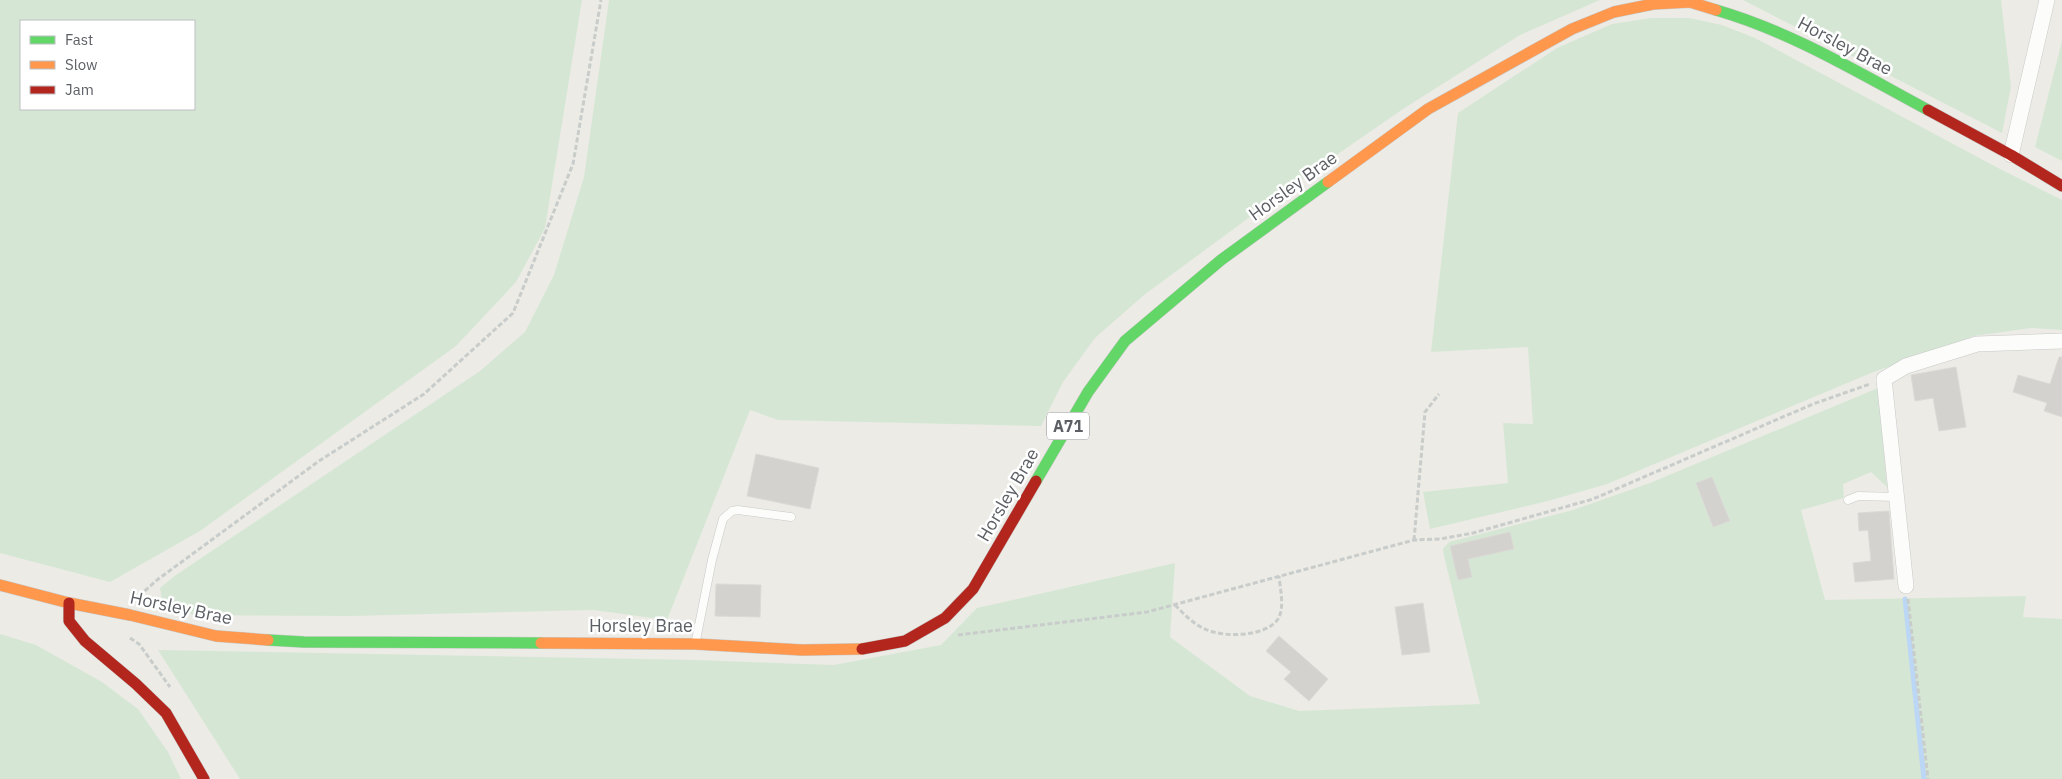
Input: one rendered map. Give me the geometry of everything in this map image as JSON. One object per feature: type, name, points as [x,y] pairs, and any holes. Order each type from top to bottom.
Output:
[{"type":"main road","name":"Horsley Brae","points":[[0,585],[69,603],[130,615],[216,636],[304,642],[695,644],[802,650],[857,650],[905,641],[945,618],[973,589],[1088,392],[1125,341],[1221,260],[1428,109],[1572,29],[1614,12],[1653,4],[1690,2],[1744,18],[1798,40],[2011,155],[2062,186]]},
{"type":"main road","points":[[69,603],[69,621],[85,641],[166,712],[204,779]]},
{"type":"street","points":[[2011,155],[2047,0]]},
{"type":"street","points":[[1906,586],[1884,379],[1906,366],[1977,344],[2062,341]]},
{"type":"lane","points":[[1848,500],[1858,496],[1898,497]]},
{"type":"lane","points":[[695,644],[712,560],[724,519],[732,511],[738,510],[791,518]]},
{"type":"path","points":[[130,615],[138,598],[157,580],[319,461],[424,394],[513,313],[573,164],[601,0]]},
{"type":"path","points":[[954,636],[1147,612],[1414,540],[1440,539],[1473,533],[1593,499],[1813,404],[1884,379]]},
{"type":"path","points":[[1414,540],[1425,412],[1439,394]]},
{"type":"path","points":[[1174,604],[1193,622],[1206,630],[1246,634],[1260,632],[1270,627],[1279,618],[1281,601],[1279,576]]},
{"type":"path","points":[[1906,586],[1928,779]]},
{"type":"green space","points":[[0,0],[582,0],[545,228],[516,282],[456,346],[200,531],[110,582],[0,553]]},
{"type":"green space","points":[[609,0],[1600,0],[1520,35],[1403,109],[1296,183],[1144,295],[1095,338],[1063,382],[1041,426],[778,420],[750,410],[667,620],[594,610],[350,616],[195,615],[169,609],[162,600],[160,588],[176,575],[480,371],[525,332],[554,275],[584,177]]},
{"type":"green space","points":[[1743,0],[2001,0],[2011,86],[2002,133]]},
{"type":"green space","points":[[1651,18],[1689,18],[1722,25],[1755,38],[2000,169],[2062,200],[2062,330],[2031,328],[1974,336],[1871,373],[1607,484],[1548,501],[1430,529],[1423,492],[1508,483],[1503,423],[1533,424],[1528,347],[1431,352],[1458,113],[1557,48],[1612,24]]},
{"type":"green space","points":[[2062,41],[2062,161],[2035,147]]},
{"type":"green space","points":[[1878,388],[1887,487],[1871,472],[1843,484],[1844,498],[1801,510],[1825,600],[2026,596],[2023,617],[2062,619],[2062,779],[240,779],[158,650],[696,660],[834,665],[941,645],[977,608],[1175,563],[1170,637],[1250,696],[1299,711],[1480,704],[1444,556],[1443,549],[1449,542],[1573,510],[1650,483]]},
{"type":"green space","points":[[0,634],[36,645],[102,682],[138,709],[168,752],[181,779],[0,779]]},
{"type":"building","points":[[2059,357],[2062,357],[2062,417],[2044,411],[2047,403],[2013,392],[2018,375],[2050,384]]},
{"type":"building","points":[[1956,367],[1966,427],[1939,431],[1933,398],[1915,401],[1911,375]]},
{"type":"building","points":[[756,454],[819,468],[810,509],[747,496]]},
{"type":"building","points":[[1712,477],[1730,521],[1713,527],[1696,483]]},
{"type":"building","points":[[1889,511],[1894,579],[1855,582],[1853,563],[1871,561],[1868,530],[1859,531],[1858,513]]},
{"type":"building","points":[[1510,532],[1514,549],[1468,559],[1472,577],[1458,580],[1450,546]]},
{"type":"building","points":[[716,584],[761,585],[760,617],[715,616]]},
{"type":"building","points":[[1423,603],[1430,652],[1402,655],[1395,607]]},
{"type":"building","points":[[1279,636],[1328,679],[1309,701],[1284,679],[1291,672],[1266,651]]},
{"type":"waterway","points":[[1905,599],[1924,779]]},
{"type":"traffic: fast","points":[[1716,10],[1744,19],[1825,54],[1928,110]]},
{"type":"traffic: fast","points":[[1036,481],[1088,392],[1125,341],[1221,260],[1328,182]]},
{"type":"traffic: fast","points":[[268,640],[304,642],[541,643]]},
{"type":"traffic: slow","points":[[1328,182],[1428,109],[1572,29],[1614,12],[1653,4],[1690,2],[1716,10]]},
{"type":"traffic: slow","points":[[0,585],[69,603],[130,615],[216,636],[268,640]]},
{"type":"traffic: slow","points":[[541,643],[695,644],[802,650],[862,649]]},
{"type":"traffic: jam","points":[[1928,110],[2011,155],[2062,186]]},
{"type":"traffic: jam","points":[[862,649],[905,641],[945,618],[973,589],[1036,481]]},
{"type":"traffic: jam","points":[[69,603],[69,621],[85,641],[136,684],[166,713],[204,779]]}]
